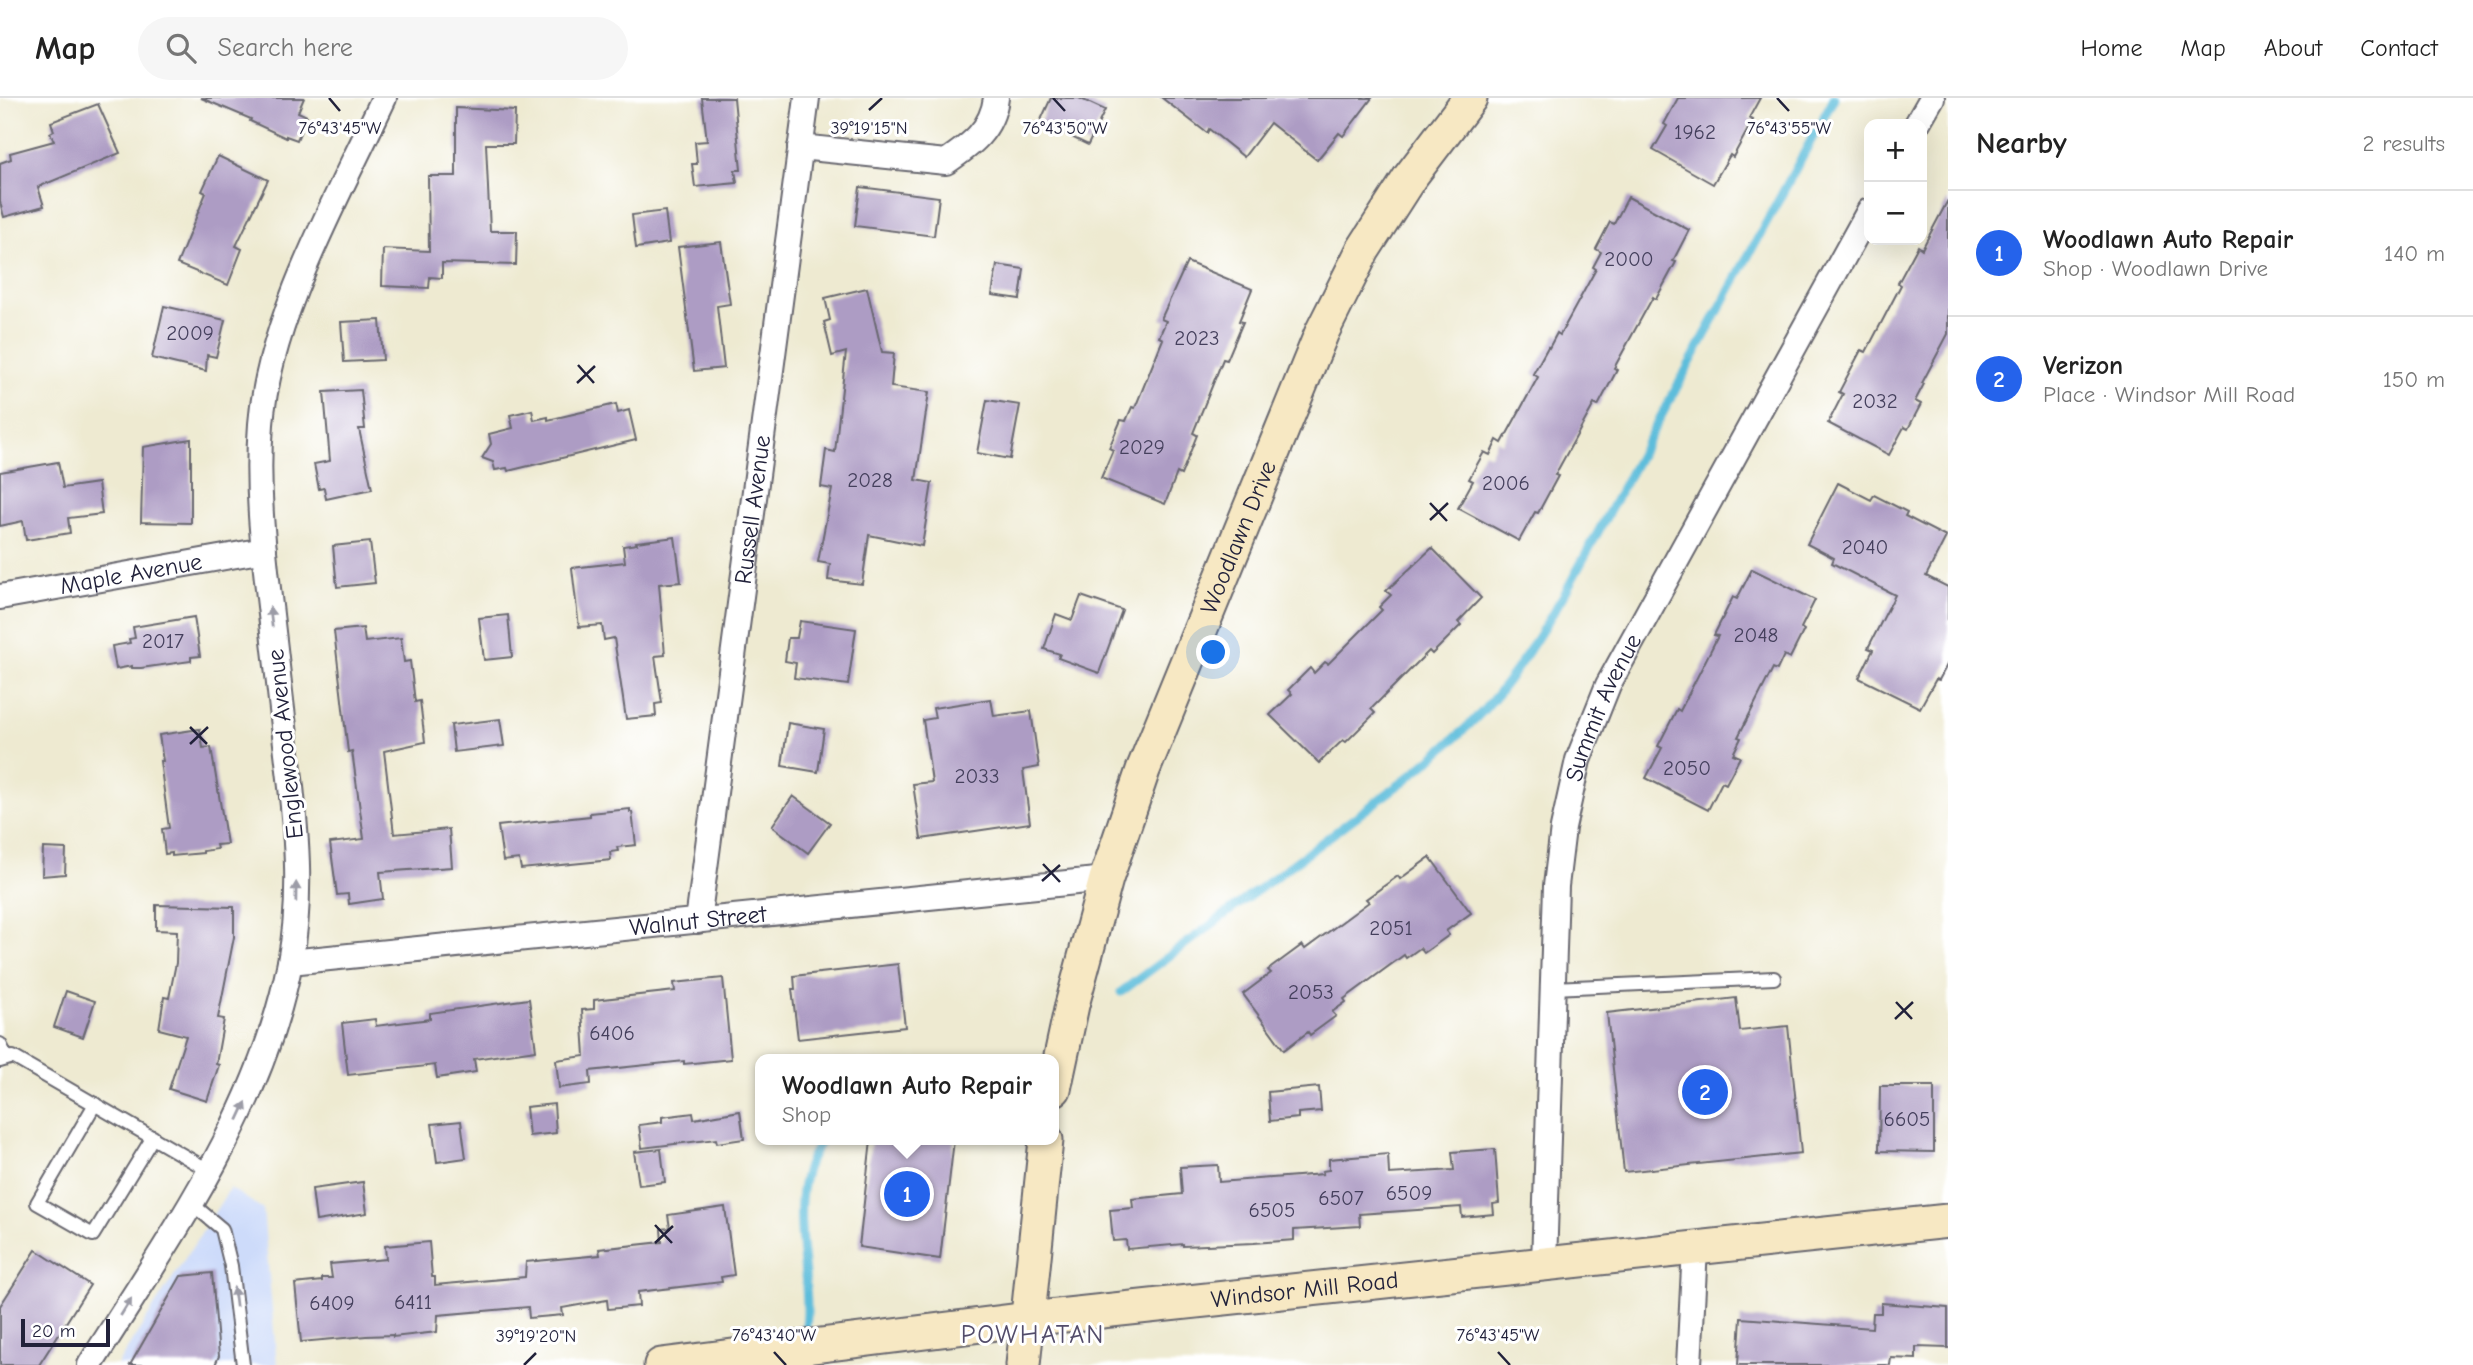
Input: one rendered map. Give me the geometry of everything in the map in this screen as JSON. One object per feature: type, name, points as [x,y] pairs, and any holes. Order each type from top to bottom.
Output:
[{"type":"main road","name":"Woodlawn Drive","points":[[1059,1066],[1072,1005],[1106,879],[1143,771],[1322,332],[1363,250],[1410,177],[1470,98]]},
{"type":"main road","points":[[1023,1365],[1045,1145]]},
{"type":"main road","name":"Windsor Mill Road","points":[[667,1365],[1027,1319],[1948,1221]]},
{"type":"street","name":"Englewood Avenue","points":[[90,1365],[229,1138],[256,1080],[290,961],[297,898],[296,834],[264,550],[259,475],[261,424],[267,377],[286,315],[384,98]]},
{"type":"street","name":"Russell Avenue","points":[[698,921],[807,98]]},
{"type":"street","points":[[800,147],[946,162],[973,143],[994,114],[996,98]]},
{"type":"street","points":[[1920,119],[1932,98]]},
{"type":"street","name":"Summit Avenue","points":[[1544,1264],[1556,887],[1563,828],[1578,760],[1608,685],[1864,220]]},
{"type":"street","name":"Maple Avenue","points":[[0,597],[264,550]]},
{"type":"street","name":"Walnut Street","points":[[290,961],[1106,879]]},
{"type":"street","points":[[1689,1365],[1695,1248]]},
{"type":"lane","points":[[1553,988],[1774,978]]},
{"type":"lane","points":[[0,1044],[4,1060],[13,1057],[210,1171]]},
{"type":"lane","points":[[95,1104],[37,1203],[93,1235],[153,1137]]},
{"type":"lane","points":[[191,1203],[222,1228],[231,1266],[243,1365]]},
{"type":"shaded area","points":[[230,1188],[263,1209],[277,1365],[117,1365]]},
{"type":"building","points":[[201,98],[304,98],[298,112],[307,116],[297,140],[286,138],[250,121],[251,119]]},
{"type":"building","points":[[702,98],[734,98],[741,170],[735,170],[737,183],[695,187],[692,164],[697,164],[695,142],[707,141]]},
{"type":"building","points":[[1051,98],[1079,98],[1105,110],[1088,145],[1040,122]]},
{"type":"building","points":[[1162,98],[1372,98],[1343,136],[1339,133],[1317,160],[1270,123],[1244,157],[1209,129],[1207,133]]},
{"type":"building","points":[[1678,98],[1760,98],[1749,118],[1753,120],[1733,157],[1730,155],[1713,184],[1653,150],[1667,126],[1664,124]]},
{"type":"building","points":[[98,104],[120,153],[38,187],[44,206],[4,217],[0,202],[0,163],[11,159],[10,153],[54,141],[50,133],[54,131],[51,122]]},
{"type":"building","points":[[456,108],[515,111],[514,144],[486,144],[490,231],[517,231],[516,265],[442,263],[442,278],[430,277],[429,288],[382,286],[383,249],[429,251],[428,176],[456,176]]},
{"type":"building","points":[[218,156],[268,180],[236,246],[242,249],[228,285],[177,264],[206,193],[202,191]]},
{"type":"building","points":[[860,187],[939,197],[934,236],[855,226]]},
{"type":"building","points":[[1628,197],[1689,230],[1656,299],[1653,297],[1614,368],[1617,370],[1598,406],[1594,404],[1555,475],[1558,476],[1538,513],[1535,512],[1519,541],[1458,508],[1473,481],[1469,479],[1484,452],[1490,455],[1497,440],[1502,443],[1538,377],[1533,374],[1557,333],[1560,335],[1596,269],[1593,267],[1601,252],[1596,249],[1610,222],[1614,224]]},
{"type":"building","points":[[1948,200],[1948,334],[1915,401],[1921,404],[1908,429],[1904,427],[1889,455],[1828,423],[1843,394],[1839,392],[1861,350],[1866,352],[1918,246],[1922,249],[1927,245],[1927,240]]},
{"type":"building","points":[[665,211],[669,243],[636,248],[632,215]]},
{"type":"building","points":[[721,242],[730,304],[717,306],[724,368],[694,371],[678,247]]},
{"type":"building","points":[[1187,262],[1252,289],[1239,321],[1243,322],[1227,360],[1223,359],[1193,433],[1197,435],[1181,475],[1177,473],[1165,504],[1101,478],[1113,450],[1109,448],[1121,420],[1126,421],[1132,407],[1135,408],[1163,339],[1159,337],[1166,321],[1161,319]]},
{"type":"building","points":[[997,265],[1024,269],[1020,299],[992,295]]},
{"type":"building","points":[[867,288],[882,352],[894,353],[891,387],[929,392],[916,480],[932,483],[922,546],[869,535],[862,584],[828,580],[830,564],[818,562],[832,489],[821,487],[826,450],[835,452],[846,352],[832,356],[824,322],[830,320],[825,298]]},
{"type":"building","points":[[164,306],[225,320],[216,357],[207,355],[206,371],[152,358]]},
{"type":"building","points":[[380,320],[383,360],[344,362],[341,322]]},
{"type":"building","points":[[361,390],[365,429],[359,429],[372,489],[326,499],[324,488],[319,489],[314,464],[330,461],[324,392]]},
{"type":"building","points":[[987,400],[1020,405],[1010,459],[977,453]]},
{"type":"building","points":[[616,404],[618,413],[629,410],[636,440],[508,471],[507,468],[495,470],[493,462],[482,458],[491,444],[489,434],[513,428],[510,415],[532,410],[534,420],[548,417],[548,420]]},
{"type":"building","points":[[191,439],[191,523],[141,522],[143,447]]},
{"type":"building","points":[[58,462],[63,488],[98,483],[102,514],[68,518],[70,533],[26,540],[23,521],[0,526],[0,472]]},
{"type":"building","points":[[1838,483],[1871,500],[1874,495],[1907,512],[1905,516],[1946,537],[1926,576],[1948,587],[1948,663],[1920,708],[1859,678],[1873,650],[1868,648],[1895,595],[1832,563],[1834,558],[1807,544]]},
{"type":"building","points":[[675,537],[681,582],[659,584],[665,655],[655,656],[662,703],[655,704],[656,716],[626,719],[614,638],[604,640],[602,625],[579,627],[572,568],[625,562],[623,546]]},
{"type":"building","points":[[370,542],[375,583],[337,587],[333,546]]},
{"type":"building","points":[[1432,548],[1481,598],[1458,622],[1461,625],[1432,654],[1429,651],[1371,709],[1375,713],[1346,742],[1343,740],[1319,763],[1270,715],[1292,694],[1288,690],[1310,668],[1314,673],[1325,662],[1328,664],[1382,610],[1379,607],[1391,595],[1386,591]]},
{"type":"building","points":[[1752,569],[1815,600],[1790,658],[1784,655],[1777,670],[1773,668],[1738,737],[1741,738],[1733,754],[1740,757],[1726,784],[1722,782],[1708,810],[1646,778],[1662,748],[1658,746],[1677,709],[1680,711],[1718,636],[1714,635],[1733,597],[1737,599]]},
{"type":"building","points":[[1081,596],[1122,610],[1099,673],[1058,658],[1060,654],[1044,649],[1056,614],[1072,620]]},
{"type":"building","points":[[508,615],[512,657],[484,660],[479,618]]},
{"type":"building","points":[[194,617],[200,656],[191,657],[191,661],[116,669],[112,646],[130,643],[129,639],[135,638],[133,627]]},
{"type":"building","points":[[800,621],[856,629],[848,685],[794,678],[796,663],[785,661],[788,638],[797,638]]},
{"type":"building","points":[[363,628],[365,642],[401,638],[404,662],[410,661],[415,702],[420,701],[425,742],[384,751],[394,834],[449,829],[452,867],[380,872],[383,899],[349,904],[348,894],[337,895],[330,843],[364,839],[352,751],[348,752],[334,631]]},
{"type":"building","points":[[991,699],[994,716],[1031,711],[1039,767],[1023,770],[1030,823],[921,839],[913,784],[932,782],[923,720],[935,718],[933,708]]},
{"type":"building","points":[[500,719],[504,746],[454,752],[451,725]]},
{"type":"building","points":[[788,723],[824,729],[818,772],[782,766]]},
{"type":"building","points":[[200,729],[203,748],[211,747],[227,844],[216,845],[217,849],[203,853],[172,856],[172,853],[165,854],[162,829],[169,828],[159,735]]},
{"type":"building","points":[[793,796],[830,823],[808,853],[772,826]]},
{"type":"building","points":[[630,809],[636,845],[617,847],[618,851],[610,852],[611,860],[521,869],[519,859],[503,861],[498,826]]},
{"type":"building","points":[[43,848],[66,849],[65,874],[42,876]]},
{"type":"building","points":[[1430,857],[1471,913],[1446,931],[1449,935],[1424,953],[1420,948],[1406,958],[1404,955],[1344,999],[1346,1002],[1332,1012],[1336,1016],[1284,1050],[1243,994],[1271,973],[1268,970],[1302,945],[1305,949],[1369,902],[1366,899]]},
{"type":"building","points":[[156,905],[234,907],[234,937],[218,1018],[224,1019],[216,1064],[219,1065],[207,1101],[169,1089],[186,1036],[159,1029],[164,997],[169,998],[176,963],[177,931],[156,930]]},
{"type":"building","points":[[898,964],[905,1027],[798,1039],[792,989],[795,989],[794,976]]},
{"type":"building","points":[[723,978],[731,1059],[590,1071],[591,1084],[559,1088],[556,1060],[585,1056],[582,1010],[594,1009],[594,1000],[675,991],[674,983]]},
{"type":"building","points":[[66,991],[95,1001],[83,1037],[54,1027]]},
{"type":"building","points":[[1736,998],[1740,1031],[1788,1026],[1801,1153],[1624,1172],[1607,1013]]},
{"type":"building","points":[[529,999],[536,1050],[474,1059],[476,1072],[437,1078],[435,1065],[348,1075],[342,1023],[375,1019],[376,1026],[430,1019],[430,1013]]},
{"type":"building","points":[[1880,1086],[1934,1086],[1934,1152],[1879,1151]]},
{"type":"building","points":[[1319,1087],[1321,1111],[1298,1113],[1298,1118],[1270,1121],[1268,1092]]},
{"type":"building","points":[[554,1104],[556,1133],[529,1136],[526,1107]]},
{"type":"building","points":[[740,1111],[744,1139],[717,1143],[716,1139],[642,1148],[639,1125],[662,1122],[662,1117],[693,1113],[694,1119]]},
{"type":"building","points":[[461,1121],[466,1158],[437,1162],[432,1124]]},
{"type":"building","points":[[870,1145],[953,1145],[940,1259],[859,1247]]},
{"type":"building","points":[[661,1149],[665,1182],[639,1185],[634,1152]]},
{"type":"building","points":[[1495,1149],[1499,1203],[1493,1204],[1494,1214],[1462,1217],[1461,1207],[1359,1214],[1360,1226],[1294,1230],[1294,1240],[1254,1243],[1183,1244],[1127,1249],[1126,1240],[1113,1241],[1110,1210],[1133,1208],[1132,1199],[1182,1194],[1180,1167],[1218,1165],[1219,1182],[1323,1174],[1322,1171],[1329,1170],[1329,1159],[1388,1154],[1389,1174],[1454,1170],[1452,1152]]},
{"type":"building","points":[[363,1182],[367,1213],[316,1221],[312,1189]]},
{"type":"building","points":[[725,1207],[734,1275],[721,1277],[722,1282],[638,1292],[639,1306],[608,1309],[607,1300],[562,1308],[563,1315],[529,1318],[528,1307],[438,1315],[437,1332],[301,1342],[295,1284],[332,1278],[330,1264],[386,1259],[385,1246],[429,1242],[435,1285],[525,1277],[526,1262],[600,1255],[599,1249],[662,1242],[661,1229],[670,1228],[668,1215]]},
{"type":"building","points":[[36,1250],[90,1285],[39,1365],[0,1365],[0,1306]]},
{"type":"building","points":[[212,1273],[219,1356],[215,1365],[130,1365],[181,1276]]},
{"type":"building","points":[[1881,1303],[1948,1308],[1948,1348],[1916,1347],[1916,1359],[1891,1358],[1890,1365],[1738,1365],[1741,1318],[1872,1328],[1873,1313],[1881,1313]]},
{"type":"waterway","points":[[1121,992],[1404,781],[1482,712],[1506,684],[1566,591],[1834,98]]},
{"type":"waterway","points":[[802,1339],[807,1306],[800,1210],[805,1174],[819,1145]]},
{"type":"place","name":"Verizon","points":[[1705,1092]]},
{"type":"place","name":"Woodlawn Auto Repair","points":[[907,1194]]},
{"type":"district","name":"POWHATAN","points":[[1033,1335]]}]
